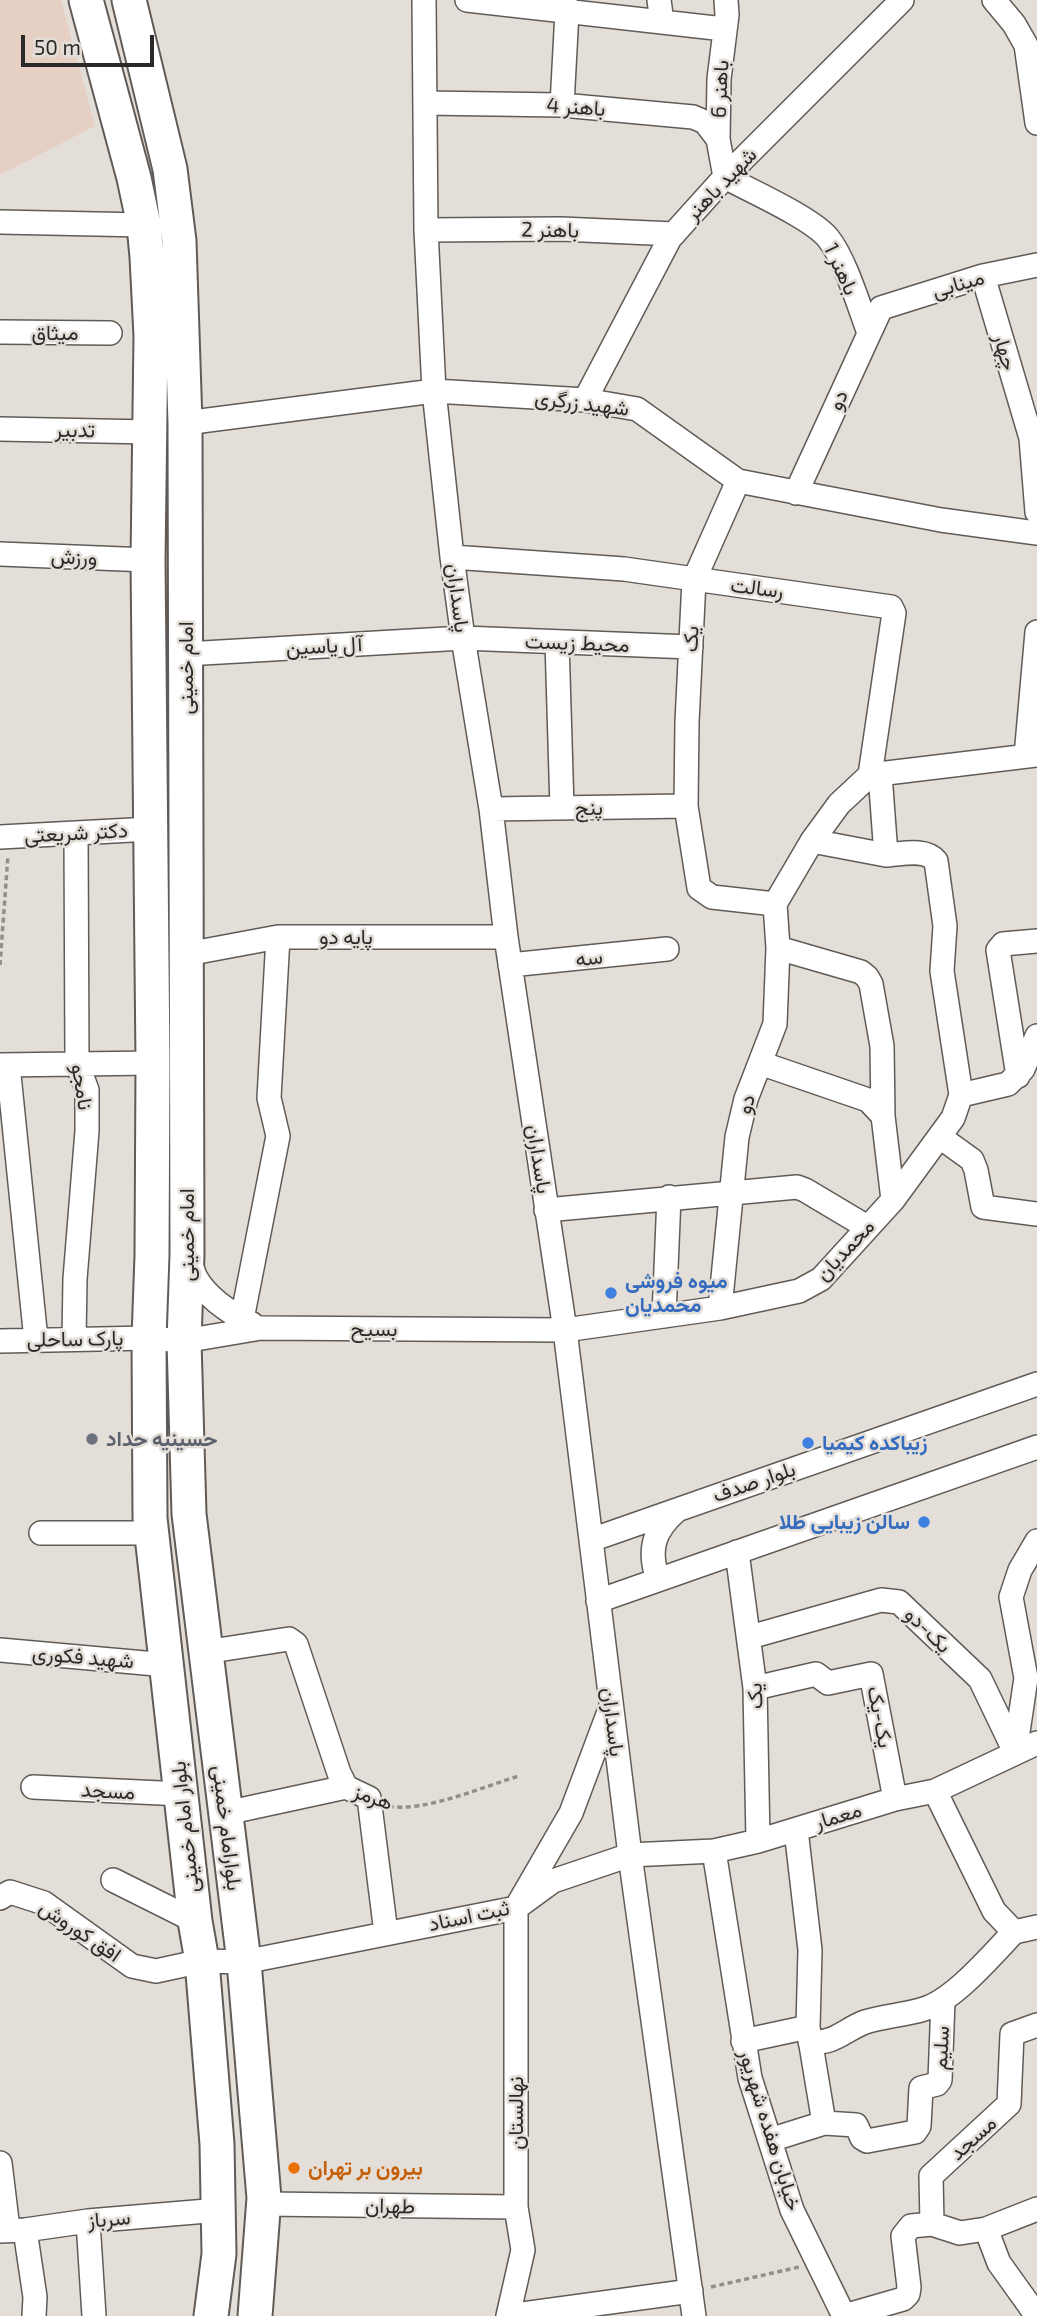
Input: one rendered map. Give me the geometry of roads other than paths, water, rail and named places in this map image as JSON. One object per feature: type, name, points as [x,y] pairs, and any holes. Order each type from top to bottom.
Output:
[{"type":"highway","name":"امام خمینی","points":[[86,0],[144,225],[151,336],[148,560],[153,1063],[149,1338]]},
{"type":"highway","name":"امام خمینی","points":[[129,0],[170,169],[178,241],[185,423],[187,1254],[184,1341]]},
{"type":"highway","points":[[150,432],[185,423]]},
{"type":"highway","name":"بلوار امام خمینی","points":[[149,1338],[152,1533],[195,1921],[202,1961],[217,2144],[219,2255],[211,2316]]},
{"type":"highway","name":"بلوارامام خمینی","points":[[184,1341],[189,1514],[244,1962],[265,2204],[255,2316]]},
{"type":"street","name":"پاسداران","points":[[424,0],[426,230],[434,391],[452,557],[491,809],[506,937],[565,1330],[630,1855],[694,2316]]},
{"type":"street","points":[[467,0],[660,11],[724,29]]},
{"type":"street","name":"باهنر 6","points":[[725,177],[718,139],[726,0]]},
{"type":"street","name":"شهید باهنر","points":[[585,400],[674,234],[725,177],[902,0]]},
{"type":"street","points":[[994,0],[1014,24],[1026,45],[1037,123]]},
{"type":"street","points":[[562,105],[566,6]]},
{"type":"street","name":"باهنر 4","points":[[425,103],[562,105],[693,117],[705,122],[718,139]]},
{"type":"street","name":"باهنر 1","points":[[725,177],[806,220],[828,237],[839,257],[869,333]]},
{"type":"street","points":[[0,222],[144,225]]},
{"type":"street","name":"باهنر 2","points":[[426,230],[561,229],[674,234]]},
{"type":"street","name":"مینابی","points":[[881,308],[983,276],[1037,265]]},
{"type":"street","name":"چهار","points":[[983,276],[1031,438],[1037,512]]},
{"type":"street","name":"دو","points":[[796,492],[881,308]]},
{"type":"street","name":"میثاق","points":[[0,332],[110,333]]},
{"type":"street","name":"شهید زرگری","points":[[185,423],[434,391],[585,400],[638,409],[738,481],[941,520],[1037,533]]},
{"type":"street","name":"تدبیر","points":[[0,429],[150,432]]},
{"type":"street","name":"یک","points":[[686,806],[694,580],[738,481]]},
{"type":"street","name":"ورزش","points":[[0,554],[148,560]]},
{"type":"street","name":"رسالت","points":[[452,557],[624,569],[891,607],[894,613],[875,775]]},
{"type":"street","points":[[686,806],[699,888],[712,898],[775,904],[812,841],[839,804],[875,775],[1032,756],[1037,632]]},
{"type":"street","name":"آل یاسین","points":[[186,654],[463,638]]},
{"type":"street","name":"محیط زیست","points":[[463,638],[691,647]]},
{"type":"street","points":[[557,642],[562,808]]},
{"type":"street","points":[[875,775],[886,855]]},
{"type":"street","name":"پنج","points":[[491,809],[686,806]]},
{"type":"street","name":"دکتر شریعتی","points":[[5,836],[151,829]]},
{"type":"street","name":"نامجو","points":[[74,1339],[75,1279],[87,1131],[87,1090],[84,1077],[76,1063],[76,833]]},
{"type":"street","points":[[812,841],[886,855],[925,853],[932,855],[936,861],[945,926],[942,971],[961,1095],[1008,1084],[1018,1076],[1037,1037]]},
{"type":"street","name":"دو","points":[[720,1308],[737,1138],[746,1099],[775,1024],[778,948],[775,904]]},
{"type":"street","points":[[187,1254],[197,1278],[215,1299],[251,1324],[278,1136],[269,1098],[278,937]]},
{"type":"street","name":"پایه دو","points":[[187,954],[278,937],[506,937]]},
{"type":"street","points":[[1018,1076],[998,950],[1003,944],[1037,941]]},
{"type":"street","points":[[778,948],[861,972],[871,984],[882,1046],[883,1115],[893,1200]]},
{"type":"street","name":"سه","points":[[510,965],[667,949]]},
{"type":"street","points":[[36,1340],[4,1065],[153,1063]]},
{"type":"street","points":[[760,1063],[868,1100],[883,1115]]},
{"type":"street","name":"محمدیان","points":[[565,1330],[720,1308],[799,1292],[810,1287],[821,1279],[893,1200],[953,1118],[961,1095]]},
{"type":"street","points":[[940,1137],[972,1160],[983,1207],[1037,1214]]},
{"type":"street","points":[[547,1210],[796,1187],[867,1227]]},
{"type":"street","points":[[664,1316],[669,1197]]},
{"type":"street","name":"بسیح","points":[[184,1341],[251,1324],[565,1330]]},
{"type":"street","name":"پارک ساحلی","points":[[0,1340],[149,1338],[184,1341]]},
{"type":"street","name":"بلوار صدف","points":[[591,1540],[1037,1384]]},
{"type":"street","points":[[598,1601],[1037,1447]]},
{"type":"street","points":[[658,1580],[653,1565],[654,1541],[667,1519],[678,1509]]},
{"type":"street","points":[[41,1533],[152,1533]]},
{"type":"street","points":[[1015,1752],[1027,1678],[1011,1597],[1020,1570],[1037,1541]]},
{"type":"street","name":"یک","points":[[737,1552],[755,1688],[758,1841]]},
{"type":"street","name":"یک-دو","points":[[750,1637],[881,1600],[899,1602],[980,1679],[1015,1752]]},
{"type":"street","points":[[205,1652],[289,1639],[296,1644],[346,1787]]},
{"type":"street","name":"شهید فکوری","points":[[0,1650],[167,1665]]},
{"type":"street","name":"یک-یک","points":[[755,1688],[816,1674],[828,1683],[871,1674],[895,1799]]},
{"type":"street","name":"ثبت اسناد","points":[[244,1962],[516,1908],[571,1814],[611,1706]]},
{"type":"street","name":"معمار","points":[[516,1908],[553,1881],[630,1855],[714,1851],[758,1841],[895,1799],[935,1791],[1037,1743]]},
{"type":"street","name":"مسجد","points":[[33,1787],[182,1794]]},
{"type":"street","name":"هرمز","points":[[226,1813],[346,1787],[369,1798],[386,1933]]},
{"type":"street","points":[[935,1791],[994,1911],[1014,1932]]},
{"type":"street","points":[[796,1830],[810,1950],[809,2034],[824,2123]]},
{"type":"street","name":"خیابان هفده شهریور","points":[[714,1851],[750,2078],[792,2210],[844,2316]]},
{"type":"street","points":[[113,1880],[195,1921]]},
{"type":"street","name":"افق کوروش","points":[[0,1898],[10,1892],[44,1903],[132,1966],[156,1971],[202,1961],[244,1962]]},
{"type":"street","name":"نهالستان","points":[[508,2316],[523,2250],[516,2207],[516,1908]]},
{"type":"street","points":[[743,2041],[809,2034],[823,2043],[846,2034],[863,2023],[925,2009],[943,2001],[1014,1932],[1037,1927]]},
{"type":"street","name":"سلیم","points":[[770,2140],[824,2123],[835,2126],[856,2125],[862,2138],[867,2141],[915,2132],[918,2129],[921,2088],[937,2084],[940,2080],[943,2001]]},
{"type":"street","name":"مسجد","points":[[932,2224],[932,2176],[1009,2104],[1012,2034],[1037,2025]]},
{"type":"street","points":[[0,2163],[11,2230],[35,2297],[34,2316]]},
{"type":"street","name":"طهران","points":[[265,2204],[516,2207]]},
{"type":"street","points":[[844,2316],[903,2299],[908,2294],[902,2236],[911,2226],[932,2224],[960,2233],[986,2230],[1037,2209]]},
{"type":"street","name":"سرباز","points":[[11,2230],[219,2210]]},
{"type":"street","points":[[88,2221],[94,2316]]},
{"type":"street","points":[[986,2230],[999,2263],[1037,2316]]},
{"type":"street","points":[[508,2316],[691,2291]]},
{"type":"place","name":"میوه فروشی محمدیان","points":[[611,1293]]},
{"type":"place","name":"حسینیه حداد","points":[[92,1439]]},
{"type":"place","name":"زیباکده کیمیا","points":[[808,1443]]},
{"type":"place","name":"سالن زیبایی طلا","points":[[924,1522]]},
{"type":"place","name":"بیرون بر تهران","points":[[294,2168]]}]
